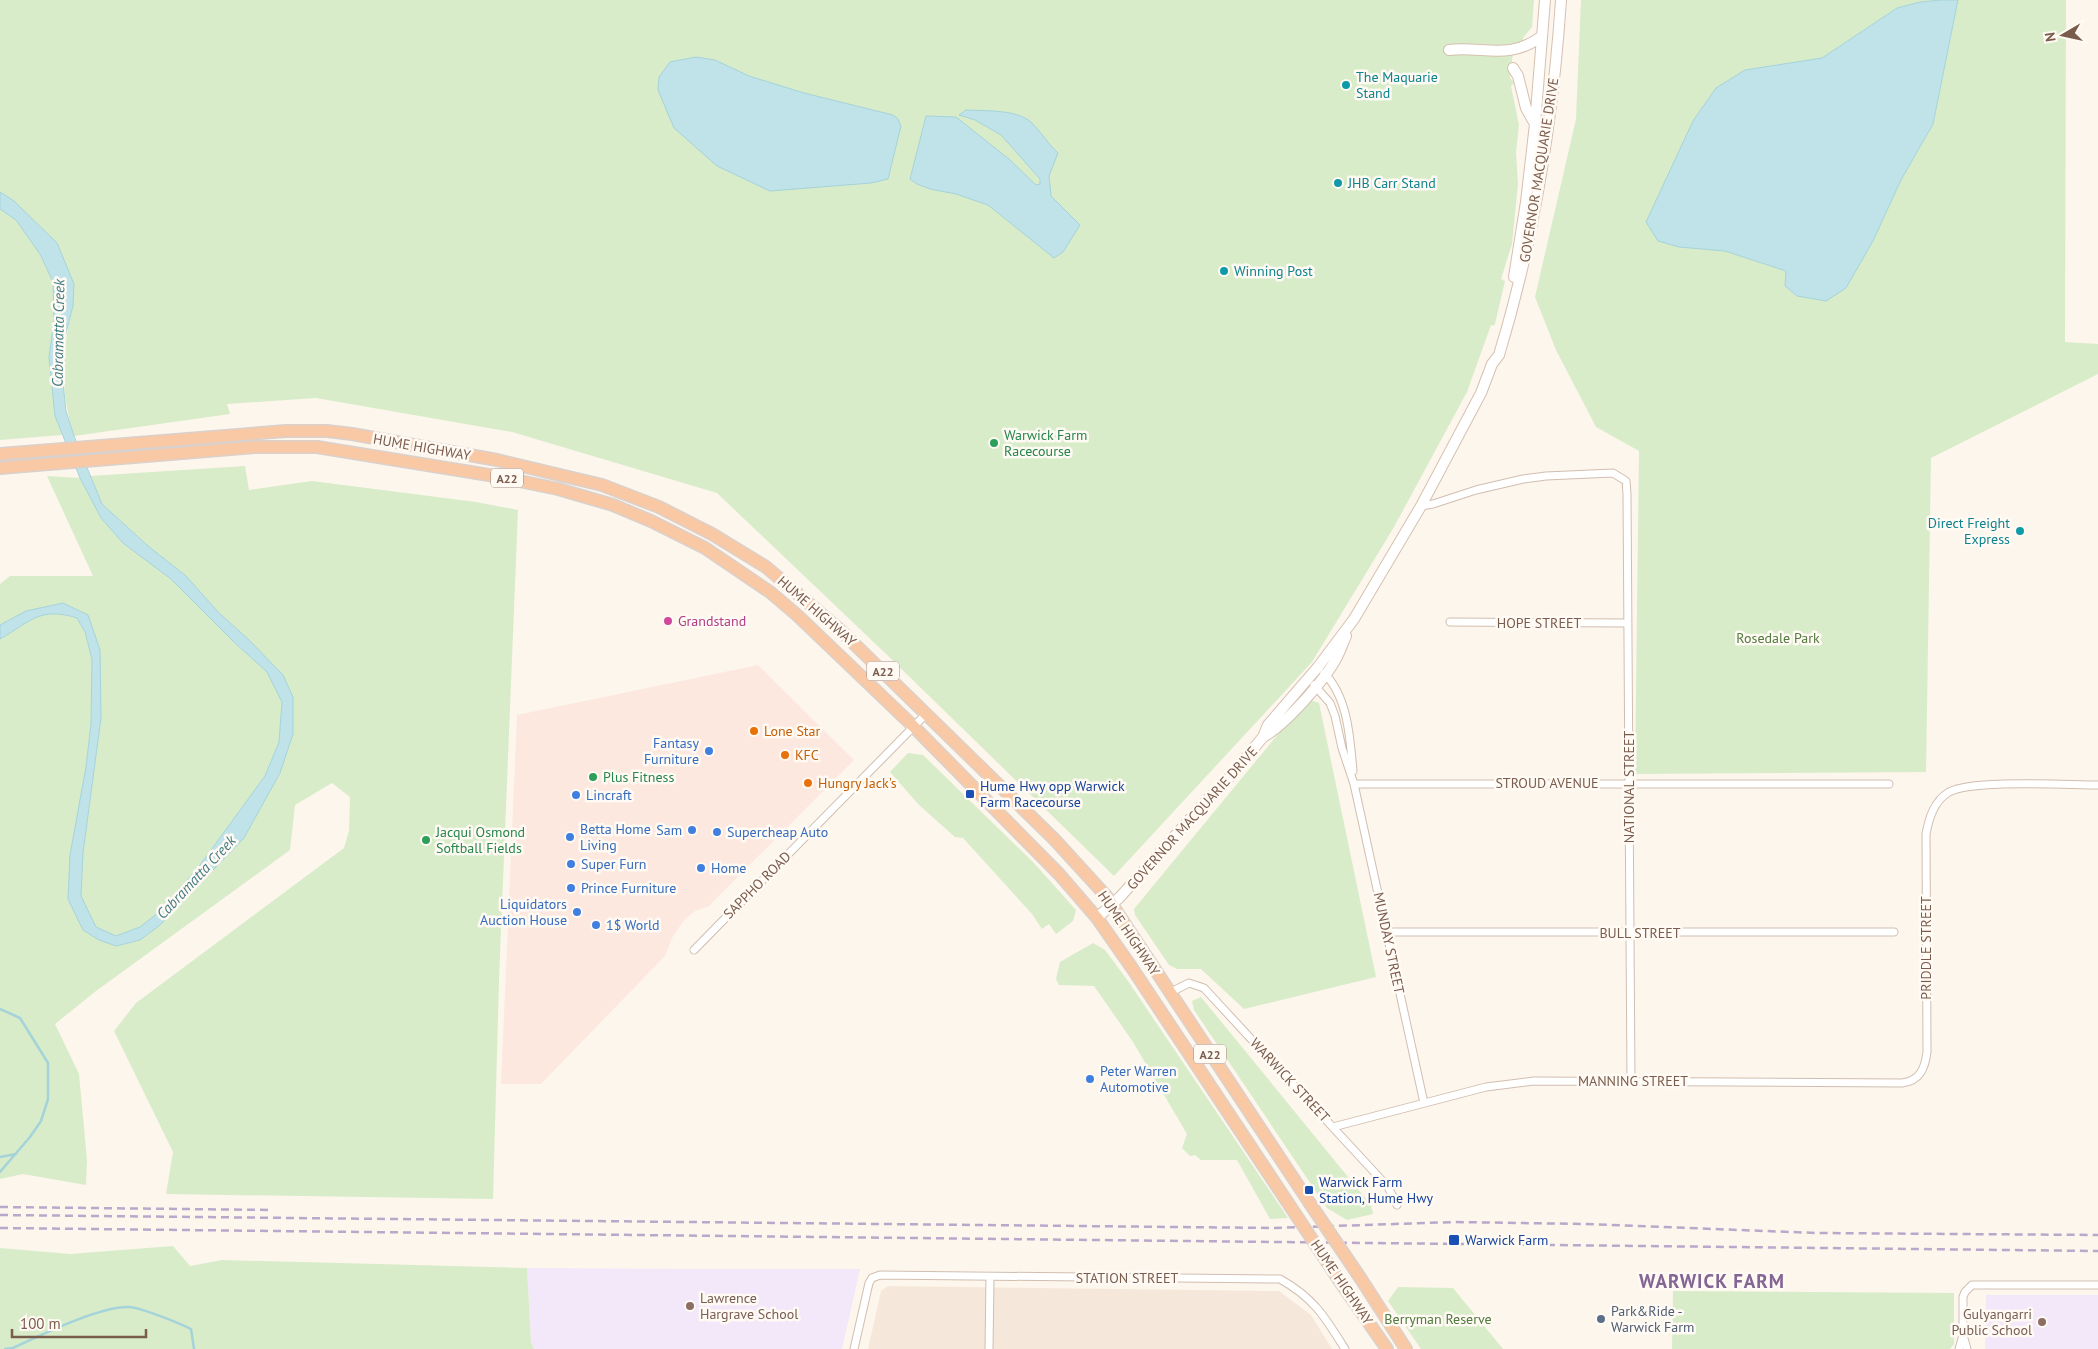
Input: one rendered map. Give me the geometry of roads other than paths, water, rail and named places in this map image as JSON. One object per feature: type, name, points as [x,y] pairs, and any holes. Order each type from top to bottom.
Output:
[{"type":"highway","name":"HUME HIGHWAY","points":[[0,454],[308,430],[352,434],[497,460],[602,485],[659,507],[745,553],[814,606],[1054,839],[1113,904],[1169,993],[1406,1349]]},
{"type":"highway","name":"HUME HIGHWAY","points":[[0,468],[256,447],[317,447],[495,476],[551,488],[612,505],[651,521],[705,548],[770,592],[798,615],[913,726],[1059,874],[1097,918],[1387,1349]]},
{"type":"highway","points":[[495,476],[497,460]]},
{"type":"main road","name":"GOVERNOR MACQUARIE DRIVE","points":[[1097,918],[1113,904],[1229,778],[1263,737],[1268,725],[1322,671],[1421,506],[1481,393],[1492,364],[1516,269],[1535,124],[1545,0]]},
{"type":"main road","name":"GOVERNOR MACQUARIE DRIVE","points":[[1492,364],[1499,355],[1514,307],[1540,185],[1554,84],[1561,0]]},
{"type":"main road","points":[[1449,50],[1463,48],[1494,52],[1506,51],[1527,44],[1542,36]]},
{"type":"main road","points":[[1513,68],[1518,76],[1526,108],[1535,124]]},
{"type":"street","name":"NATIONAL STREET","points":[[1421,506],[1523,479],[1586,473],[1613,473],[1626,481],[1628,494],[1631,1081]]},
{"type":"street","name":"HOPE STREET","points":[[1450,622],[1628,623]]},
{"type":"street","name":"MUNDAY STREET","points":[[1322,671],[1338,691],[1351,746],[1354,784]]},
{"type":"street","name":"MUNDAY STREET","points":[[1312,683],[1330,703],[1354,784],[1424,1103]]},
{"type":"street","name":"SAPPHO ROAD","points":[[694,950],[926,714]]},
{"type":"street","name":"STROUD AVENUE","points":[[1354,784],[1889,784]]},
{"type":"street","name":"PRIDDLE STREET","points":[[1926,1061],[1926,834],[1933,810],[1949,792],[1960,788],[1984,785],[2098,785]]},
{"type":"street","name":"BULL STREET","points":[[1386,932],[1894,932]]},
{"type":"street","name":"WARWICK STREET","points":[[1169,993],[1189,983],[1204,988],[1388,1187],[1397,1205]]},
{"type":"street","name":"MANNING STREET","points":[[1333,1127],[1424,1103],[1508,1084],[1558,1080],[1902,1083],[1909,1082],[1920,1075],[1926,1061]]},
{"type":"street","name":"STATION STREET","points":[[854,1349],[869,1284],[872,1278],[876,1276],[1280,1278],[1312,1301],[1345,1349]]},
{"type":"street","points":[[989,1349],[990,1277]]},
{"type":"street","points":[[1959,1349],[1963,1335],[1964,1296],[1965,1292],[1972,1285],[2098,1285]]},
{"type":"street","points":[[1963,1335],[1967,1349]]},
{"type":"water","points":[[1958,0],[1933,124],[1901,180],[1873,241],[1846,288],[1826,301],[1797,296],[1785,286],[1786,271],[1725,251],[1679,247],[1658,241],[1646,222],[1693,121],[1716,88],[1745,70],[1822,58],[1897,8],[1920,2]]},
{"type":"water","points":[[696,57],[715,60],[749,76],[804,93],[893,115],[898,119],[901,126],[888,179],[871,183],[770,191],[717,166],[674,128],[658,90],[659,77],[670,62]]},
{"type":"water","points":[[966,110],[1010,113],[1026,118],[1058,153],[1049,176],[1051,196],[1080,225],[1063,252],[1054,258],[988,205],[956,194],[930,189],[910,179],[926,116],[956,117],[1010,160],[1036,185],[1040,184],[1040,179],[1001,135],[975,120],[959,115]]},
{"type":"water","points":[[0,192],[14,201],[57,243],[74,284],[73,306],[65,337],[63,383],[66,411],[74,436],[102,504],[148,546],[186,576],[218,612],[283,675],[293,697],[293,734],[280,773],[244,838],[159,926],[140,940],[116,946],[99,940],[83,930],[68,899],[70,855],[86,767],[91,724],[92,659],[85,632],[77,618],[54,614],[36,618],[0,639],[0,625],[26,611],[63,603],[88,615],[100,650],[101,718],[83,853],[81,896],[96,927],[116,936],[140,927],[163,909],[200,865],[265,776],[279,742],[282,702],[267,672],[171,579],[123,543],[101,518],[80,478],[55,416],[49,357],[54,320],[53,282],[40,254],[16,220],[0,209]]},
{"type":"waterway","name":"Cabramatta Creek","points":[[0,1009],[20,1018],[48,1063],[48,1099],[41,1121],[0,1172]]},
{"type":"waterway","points":[[0,1157],[16,1154]]},
{"type":"waterway","name":"Cabramatta Creek","points":[[5,1349],[13,1348],[87,1316],[103,1311],[129,1307],[151,1313],[191,1329],[194,1349]]},
{"type":"railway","points":[[0,1207],[272,1210]]},
{"type":"railway","points":[[0,1215],[1275,1228],[1455,1222],[1585,1224],[1817,1233],[2098,1235]]},
{"type":"railway","points":[[0,1228],[2098,1251]]},
{"type":"place","name":"The Maquarie Stand","points":[[1346,85]]},
{"type":"place","name":"JHB Carr Stand","points":[[1338,183]]},
{"type":"place","name":"Winning Post","points":[[1224,271]]},
{"type":"place","name":"Warwick Farm Racecourse","points":[[994,443]]},
{"type":"place","name":"Direct Freight Express","points":[[2020,531]]},
{"type":"place","name":"Grandstand","points":[[668,621]]},
{"type":"place","name":"Lone Star","points":[[754,731]]},
{"type":"place","name":"Fantasy Furniture","points":[[709,751]]},
{"type":"place","name":"KFC","points":[[785,755]]},
{"type":"place","name":"Plus Fitness","points":[[593,777]]},
{"type":"place","name":"Hungry Jack's","points":[[808,783]]},
{"type":"place","name":"Hume Hwy opp Warwick Farm Racecourse","points":[[970,794]]},
{"type":"place","name":"Lincraft","points":[[576,795]]},
{"type":"place","name":"Sam","points":[[692,830]]},
{"type":"place","name":"Supercheap Auto","points":[[717,832]]},
{"type":"place","name":"Betta Home Living","points":[[570,837]]},
{"type":"place","name":"Jacqui Osmond Softball Fields","points":[[426,840]]},
{"type":"place","name":"Super Furn","points":[[571,864]]},
{"type":"place","name":"Home","points":[[701,868]]},
{"type":"place","name":"Prince Furniture","points":[[571,888]]},
{"type":"place","name":"Liquidators Auction House","points":[[577,912]]},
{"type":"place","name":"1$ World","points":[[596,925]]},
{"type":"place","name":"Peter Warren Automotive","points":[[1090,1079]]},
{"type":"place","name":"Warwick Farm Station, Hume Hwy","points":[[1309,1190]]},
{"type":"place","name":"Warwick Farm","points":[[1454,1240]]},
{"type":"place","name":"Lawrence Hargrave School","points":[[690,1306]]},
{"type":"place","name":"Park&Ride - Warwick Farm","points":[[1601,1319]]},
{"type":"place","name":"Gulyangarri Public School","points":[[2042,1322]]},
{"type":"district","name":"WARWICK FARM","points":[[1712,1281]]},
{"type":"park label","name":"Rosedale Park","points":[[1778,638]]},
{"type":"park label","name":"Berryman Reserve","points":[[1438,1319]]}]
